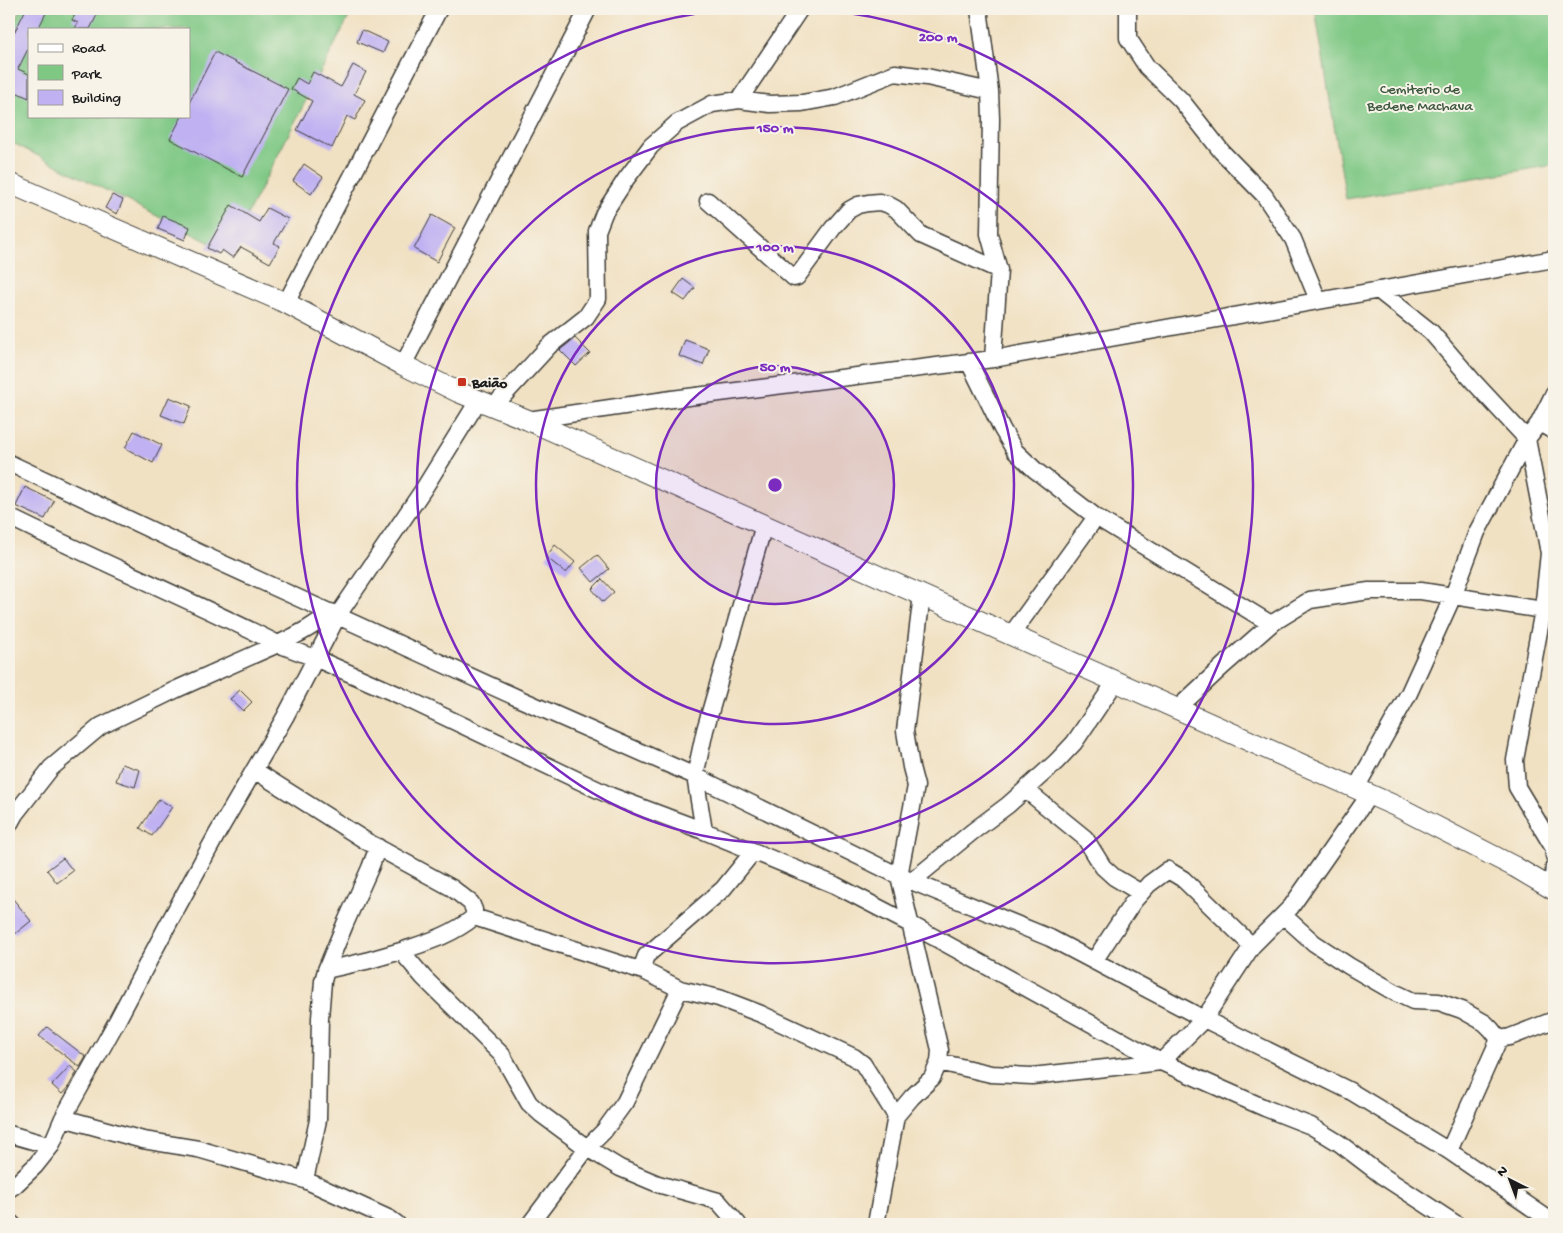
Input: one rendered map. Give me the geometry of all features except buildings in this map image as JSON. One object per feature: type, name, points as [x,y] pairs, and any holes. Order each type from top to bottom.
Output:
[{"type":"main road","points":[[9,183],[286,303],[404,365],[486,404],[528,420],[764,524],[1363,791],[1506,863],[1553,890]]},
{"type":"street","points":[[286,303],[439,9]]},
{"type":"street","points":[[404,365],[588,9]]},
{"type":"street","points":[[739,100],[800,9]]},
{"type":"street","points":[[979,9],[992,119],[989,234],[999,270],[993,359]]},
{"type":"street","points":[[1128,9],[1128,38],[1147,67],[1181,100],[1222,152],[1264,195],[1293,239],[1318,300]]},
{"type":"street","points":[[9,1189],[16,1185],[35,1166],[51,1146],[63,1118],[175,911],[316,659],[335,614],[486,404],[549,346],[586,318],[598,300],[597,231],[604,213],[626,179],[651,146],[677,123],[712,104],[739,100],[770,104],[802,103],[835,97],[895,73],[927,77],[990,90]]},
{"type":"street","points":[[708,202],[794,278],[798,277],[833,228],[849,210],[858,205],[879,202],[888,204],[896,209],[921,235],[999,270]]},
{"type":"street","points":[[528,420],[672,399],[993,359],[1318,300],[1554,260]]},
{"type":"street","points":[[1378,290],[1431,332],[1527,439],[1549,554],[1549,609],[1515,760],[1517,788],[1553,847],[1554,856]]},
{"type":"street","points":[[969,362],[1015,451],[1035,470],[1096,517],[1271,624]]},
{"type":"street","points":[[939,1062],[991,1074],[1032,1076],[1161,1062],[1204,1019],[1252,946],[1291,907],[1363,791],[1453,596],[1477,532],[1527,439],[1539,424],[1554,393]]},
{"type":"street","points":[[1539,424],[1554,431]]},
{"type":"street","points":[[9,463],[520,699],[695,776],[905,879],[1050,938],[1204,1019],[1350,1091],[1449,1151],[1554,1223]]},
{"type":"street","points":[[9,517],[216,613],[278,644],[401,696],[611,796],[704,831],[835,886],[910,924],[1161,1062],[1311,1126],[1339,1143],[1381,1175],[1456,1224]]},
{"type":"street","points":[[1011,635],[1096,517]]},
{"type":"street","points":[[704,831],[695,776],[705,730],[764,524]]},
{"type":"street","points":[[1177,709],[1271,624],[1310,600],[1369,591],[1421,591],[1549,609]]},
{"type":"street","points":[[876,1224],[896,1116],[932,1078],[939,1062],[940,1050],[910,924],[905,879],[916,786],[905,731],[922,595]]},
{"type":"street","points":[[9,825],[15,814],[51,768],[101,726],[176,688],[300,634],[335,614]]},
{"type":"street","points":[[905,879],[1008,805],[1056,762],[1074,743],[1116,681]]},
{"type":"street","points":[[254,770],[378,847],[458,892],[471,903],[474,917]]},
{"type":"street","points":[[1026,790],[1085,838],[1103,867],[1114,877],[1141,893]]},
{"type":"street","points":[[305,1180],[318,1120],[320,1018],[323,981],[344,924],[378,847]]},
{"type":"street","points":[[646,972],[643,964],[646,956],[723,889],[753,852]]},
{"type":"street","points":[[1553,890],[1554,866]]},
{"type":"street","points":[[1094,961],[1133,902],[1149,884],[1168,870],[1183,878],[1252,946]]},
{"type":"street","points":[[1283,915],[1314,943],[1396,994],[1413,1001],[1439,1002],[1462,1010],[1485,1023],[1500,1039]]},
{"type":"street","points":[[326,970],[366,962],[442,938],[474,917]]},
{"type":"street","points":[[474,917],[646,972],[680,988],[720,998],[854,1057],[863,1064],[896,1116]]},
{"type":"street","points":[[401,951],[424,978],[502,1055],[529,1104],[541,1114],[587,1148],[620,1168],[658,1184],[718,1201],[738,1224]]},
{"type":"street","points":[[530,1224],[587,1148],[604,1131],[625,1102],[680,988]]},
{"type":"street","points":[[1500,1039],[1554,1020]]},
{"type":"street","points":[[1449,1151],[1500,1039]]},
{"type":"street","points":[[63,1118],[143,1140],[198,1149],[305,1180],[397,1224]]},
{"type":"street","points":[[9,1134],[51,1146]]},
{"type":"green space","points":[[21,9],[353,9],[228,252],[9,141],[9,32]]},
{"type":"green space","name":"Cemiterio de Bedene Machava","points":[[1315,9],[1554,9],[1554,165],[1346,199]]},
{"type":"place","name":"Baião","points":[[462,382]]}]
